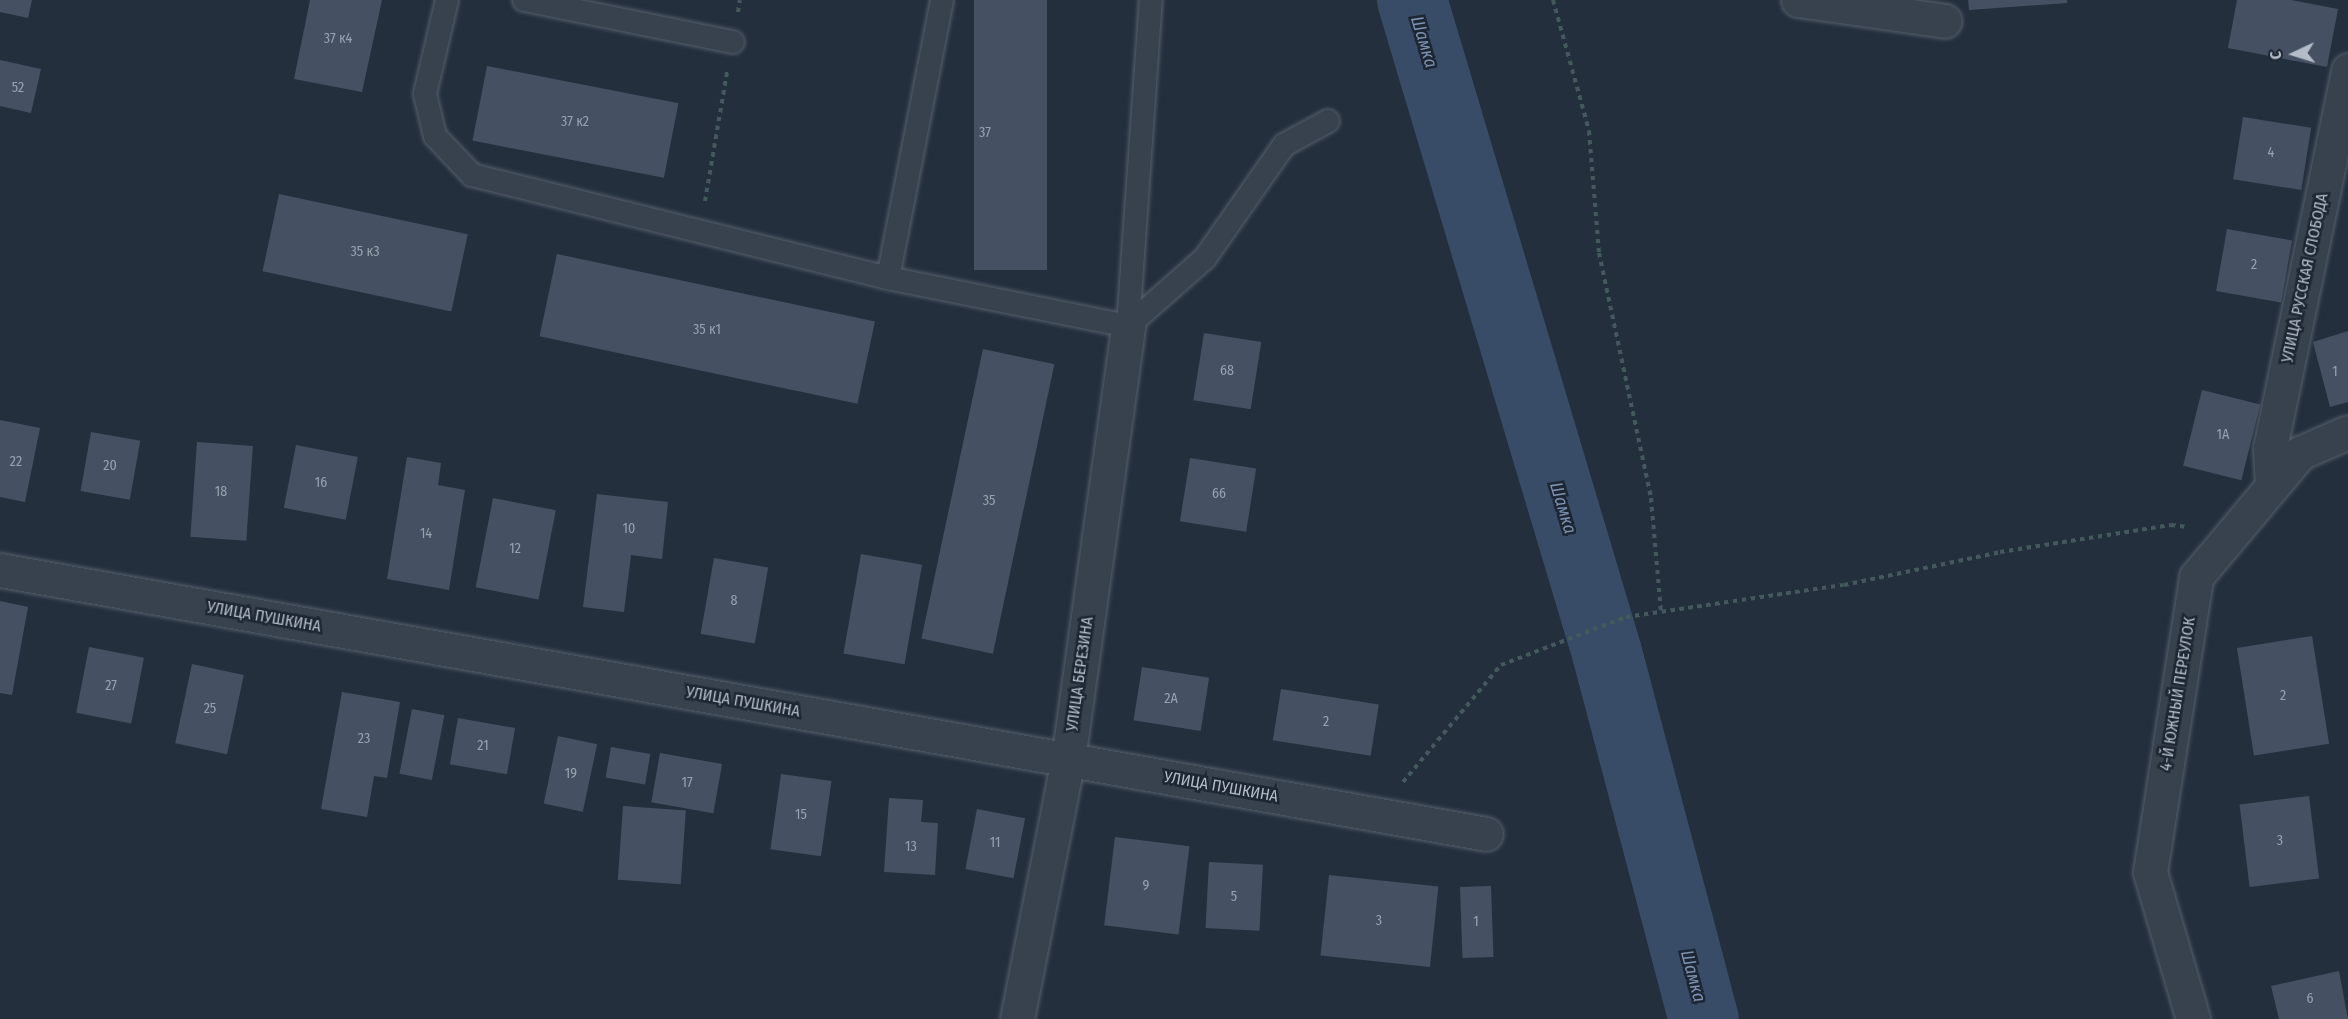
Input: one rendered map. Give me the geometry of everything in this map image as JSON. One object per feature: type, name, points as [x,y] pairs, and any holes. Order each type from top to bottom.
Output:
[{"type":"street","points":[[1798,0],[1945,21]]},
{"type":"street","name":"УЛИЦА РУССКАЯ СЛОБОДА","points":[[2272,486],[2270,448],[2348,70]]},
{"type":"street","name":"УЛИЦА БЕРЕЗИНА","points":[[1017,1019],[1068,760],[1128,326]]},
{"type":"street","name":"4-Й ЮЖНЫЙ ПЕРЕУЛОК","points":[[2193,1019],[2150,872],[2196,578],[2300,453],[2348,432]]},
{"type":"street","name":"УЛИЦА ПУШКИНА","points":[[0,570],[1486,834]]},
{"type":"lane","points":[[447,0],[425,94],[435,136],[472,174],[888,278],[1128,326]]},
{"type":"lane","points":[[524,0],[733,42]]},
{"type":"lane","points":[[888,278],[942,0]]},
{"type":"lane","points":[[1128,326],[1151,0]]},
{"type":"lane","points":[[1128,326],[1205,258],[1284,145],[1328,121]]},
{"type":"path","points":[[700,231],[740,0]]},
{"type":"path","points":[[1553,0],[1589,131],[1599,253],[1651,498],[1660,613]]},
{"type":"path","points":[[1376,815],[1502,665],[1626,617],[2171,525],[2232,534]]},
{"type":"building","points":[[0,0],[32,0],[28,18],[0,12]]},
{"type":"building","points":[[310,0],[382,0],[362,92],[294,79]]},
{"type":"building","points":[[974,0],[1047,0],[1047,270],[974,270]]},
{"type":"building","points":[[1968,0],[2067,0],[2067,3],[1969,10]]},
{"type":"building","points":[[2237,0],[2291,0],[2338,9],[2327,67],[2228,48]]},
{"type":"building","points":[[0,60],[41,69],[31,113],[0,106]]},
{"type":"building","points":[[487,66],[678,103],[664,178],[472,141]]},
{"type":"building","points":[[2243,117],[2311,128],[2301,190],[2233,179]]},
{"type":"building","points":[[279,194],[468,234],[451,311],[263,271]]},
{"type":"building","points":[[2227,229],[2292,240],[2281,303],[2216,291]]},
{"type":"building","points":[[557,254],[875,322],[857,404],[540,336]]},
{"type":"building","points":[[2348,331],[2348,402],[2330,407],[2313,342]]},
{"type":"building","points":[[1204,333],[1261,342],[1251,409],[1193,400]]},
{"type":"building","points":[[983,349],[1054,364],[993,654],[921,639]]},
{"type":"building","points":[[2202,390],[2260,405],[2241,480],[2183,466]]},
{"type":"building","points":[[0,420],[40,428],[25,502],[0,497]]},
{"type":"building","points":[[91,432],[140,441],[130,500],[81,491]]},
{"type":"building","points":[[197,442],[253,446],[246,541],[190,537]]},
{"type":"building","points":[[296,445],[358,457],[346,520],[284,508]]},
{"type":"building","points":[[407,457],[441,463],[438,485],[465,490],[449,590],[387,579]]},
{"type":"building","points":[[1190,458],[1256,468],[1246,532],[1180,521]]},
{"type":"building","points":[[597,494],[668,502],[662,559],[631,555],[624,612],[583,607]]},
{"type":"building","points":[[493,498],[556,510],[538,600],[476,587]]},
{"type":"building","points":[[861,554],[922,565],[905,664],[843,653]]},
{"type":"building","points":[[714,558],[768,568],[755,643],[701,634]]},
{"type":"building","points":[[0,601],[28,607],[12,695],[0,693]]},
{"type":"building","points":[[2312,636],[2329,744],[2254,756],[2237,648]]},
{"type":"building","points":[[89,647],[144,658],[131,723],[76,713]]},
{"type":"building","points":[[192,664],[244,675],[227,754],[175,743]]},
{"type":"building","points":[[1142,667],[1209,678],[1201,731],[1134,720]]},
{"type":"building","points":[[1281,689],[1379,704],[1371,756],[1273,740]]},
{"type":"building","points":[[342,692],[400,702],[387,778],[374,776],[367,817],[321,809]]},
{"type":"building","points":[[412,709],[444,715],[432,780],[399,774]]},
{"type":"building","points":[[458,718],[515,728],[507,774],[450,764]]},
{"type":"building","points":[[558,736],[597,744],[583,812],[544,803]]},
{"type":"building","points":[[611,747],[650,754],[645,784],[606,778]]},
{"type":"building","points":[[660,753],[722,764],[713,813],[651,802]]},
{"type":"building","points":[[781,774],[832,781],[821,856],[770,849]]},
{"type":"building","points":[[2309,796],[2319,878],[2250,887],[2240,805]]},
{"type":"building","points":[[889,798],[923,800],[921,822],[938,823],[935,875],[884,872]]},
{"type":"building","points":[[623,806],[686,810],[681,884],[618,880]]},
{"type":"building","points":[[977,809],[1025,818],[1013,878],[965,869]]},
{"type":"building","points":[[1115,837],[1189,846],[1179,934],[1104,925]]},
{"type":"building","points":[[1209,862],[1263,865],[1259,931],[1206,928]]},
{"type":"building","points":[[1329,875],[1438,886],[1430,967],[1321,956]]},
{"type":"building","points":[[1491,886],[1493,957],[1462,958],[1460,887]]},
{"type":"building","points":[[2339,971],[2348,1019],[2279,1019],[2271,986]]},
{"type":"waterway","name":"Шамка","points":[[1412,0],[1607,653],[1704,1019]]}]
